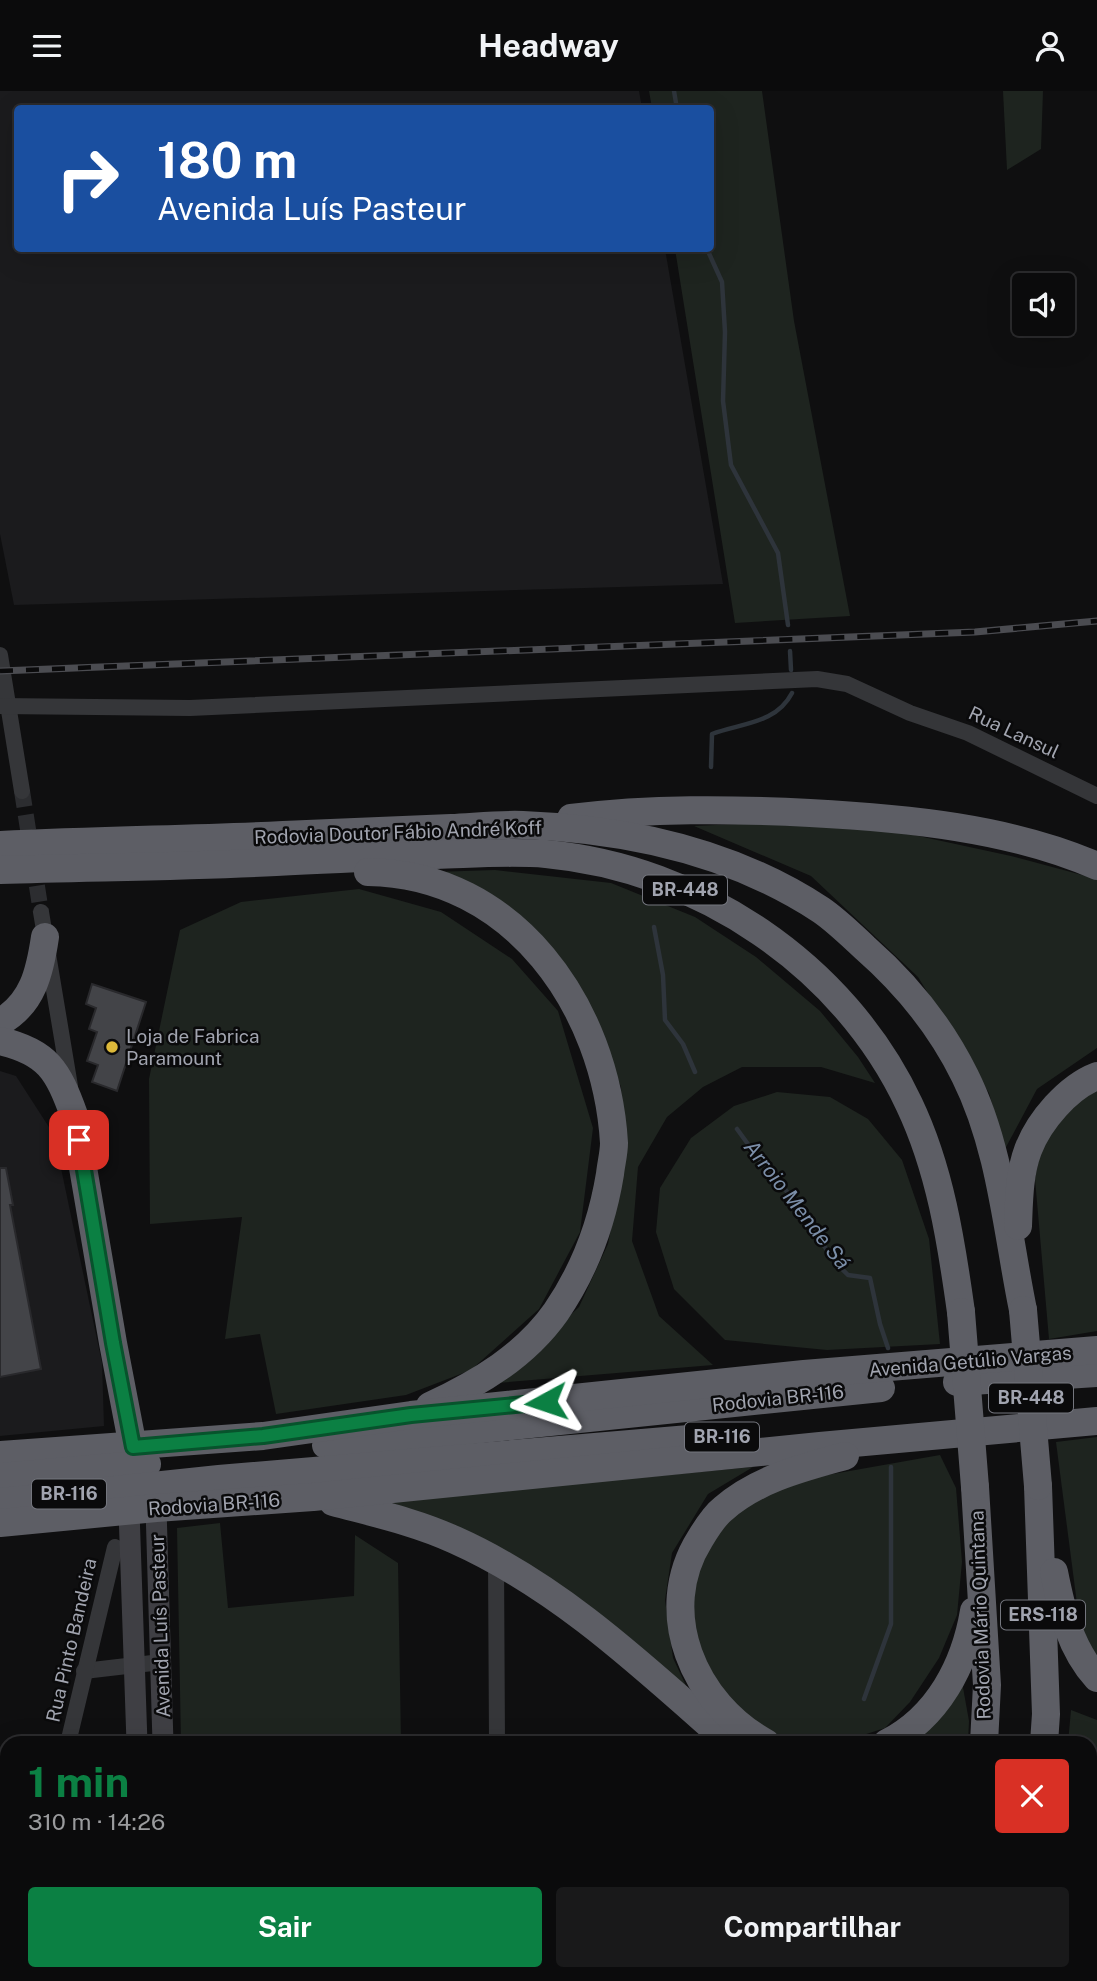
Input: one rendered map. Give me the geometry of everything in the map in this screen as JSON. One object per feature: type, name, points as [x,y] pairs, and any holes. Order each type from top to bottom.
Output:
[{"type":"highway","name":"BR-448","points":[[521,825],[628,811],[722,809],[901,818],[1018,841],[1097,866]]},
{"type":"highway","name":"Rodovia Doutor Fábio André Koff","points":[[0,845],[521,825],[611,833],[665,843],[755,874],[823,911],[884,964],[916,999],[946,1039],[966,1077],[983,1119],[996,1170],[1023,1310],[1038,1486]]},
{"type":"highway","name":"Rodovia Doutor Fábio André Koff","points":[[0,870],[496,853],[545,854],[637,871],[677,886],[721,908],[765,935],[807,968],[869,1035],[905,1095],[930,1159],[946,1213],[961,1311],[975,1487]]},
{"type":"highway","points":[[297,861],[318,871],[379,872],[428,880],[466,897],[504,919],[535,946],[569,992],[592,1039],[606,1088],[614,1145],[607,1191],[594,1239],[578,1275],[556,1312],[535,1337],[506,1364],[470,1387],[411,1415]]},
{"type":"highway","points":[[0,1022],[8,1018],[29,997],[40,970],[43,924]]},
{"type":"highway","points":[[0,1041],[17,1045],[37,1055],[53,1069],[61,1080],[74,1115],[133,1447]]},
{"type":"highway","points":[[1016,1274],[1020,1184],[1028,1149],[1059,1102],[1077,1086],[1097,1076]]},
{"type":"highway","name":"Avenida Getúlio Vargas","points":[[0,1455],[263,1436],[411,1415],[804,1374],[1097,1350]]},
{"type":"highway","name":"Rodovia BR-116","points":[[0,1477],[868,1388],[1097,1373]]},
{"type":"highway","name":"Rodovia BR-116","points":[[0,1501],[219,1479],[1097,1406]]},
{"type":"highway","name":"Rodovia BR-116","points":[[0,1523],[142,1509],[313,1497],[1097,1421]]},
{"type":"highway","points":[[756,1736],[721,1708],[691,1665],[683,1639],[680,1608],[682,1580],[690,1555],[721,1510],[754,1487],[787,1473],[900,1439]]},
{"type":"highway","points":[[1038,1486],[1059,1600],[1069,1633],[1083,1662],[1097,1678]]},
{"type":"highway","name":"ERS-118","points":[[1038,1486],[1044,1736]]},
{"type":"highway","name":"Rodovia Mário Quintana","points":[[975,1487],[987,1685],[984,1736]]},
{"type":"highway","points":[[313,1497],[399,1518],[454,1539],[496,1560],[553,1595],[722,1736]]},
{"type":"highway","points":[[900,1736],[927,1715],[946,1690],[969,1636],[979,1577]]},
{"type":"main road","name":"Avenida Luís Pasteur","points":[[142,1509],[161,1662],[163,1736]]},
{"type":"main road","name":"Avenida Luís Pasteur","points":[[137,1736],[135,1664],[142,1509]]},
{"type":"main road","points":[[144,1981],[150,1981]]},
{"type":"street","points":[[0,655],[4,706],[22,791]]},
{"type":"street","name":"Rua Lansul","points":[[4,706],[190,708],[817,679],[847,684],[910,713],[968,733],[1097,796]]},
{"type":"street","points":[[43,924],[74,1115]]},
{"type":"street","name":"Rua Pinto Bandeira","points":[[70,1736],[115,1547]]},
{"type":"street","points":[[496,1560],[497,1736]]},
{"type":"street","points":[[84,1671],[161,1662]]},
{"type":"shaded area","points":[[0,91],[639,91],[641,105],[14,105],[14,252],[666,252],[723,584],[14,605],[0,534]]},
{"type":"shaded area","points":[[649,91],[762,91],[794,321],[850,616],[735,623],[675,252],[714,252],[714,105],[651,105]]},
{"type":"shaded area","points":[[1003,91],[1043,91],[1041,149],[1007,170]]},
{"type":"shaded area","points":[[760,823],[900,832],[1011,856],[1097,879],[1097,1048],[1037,1089],[1005,1149],[989,1093],[918,977],[811,876],[694,826]]},
{"type":"shaded area","points":[[495,870],[611,883],[695,917],[756,957],[820,1011],[858,1057],[875,1083],[821,1067],[742,1067],[703,1087],[667,1117],[638,1167],[632,1241],[659,1316],[713,1365],[497,1383],[579,1307],[608,1244],[623,1165],[621,1087],[586,1000],[542,937],[461,881],[434,872]]},
{"type":"shaded area","points":[[359,889],[441,912],[512,959],[558,1011],[593,1128],[580,1232],[539,1309],[471,1370],[406,1395],[276,1414],[260,1334],[225,1339],[242,1217],[150,1224],[149,1079],[180,930],[241,902]]},
{"type":"shaded area","points":[[0,1071],[16,1076],[54,1135],[102,1363],[104,1426],[0,1436]]},
{"type":"shaded area","points":[[1097,1085],[1097,1331],[1049,1339],[1035,1179],[1041,1147],[1061,1110]]},
{"type":"shaded area","points":[[777,1092],[830,1097],[868,1119],[902,1160],[929,1239],[940,1344],[827,1350],[725,1340],[674,1289],[656,1232],[660,1188],[691,1138],[734,1106]]},
{"type":"shaded area","points":[[1097,1437],[1097,1656],[1079,1619],[1056,1442]]},
{"type":"shaded area","points":[[940,1455],[956,1488],[962,1562],[957,1615],[939,1658],[910,1702],[885,1728],[860,1736],[780,1736],[747,1719],[718,1689],[700,1657],[690,1619],[697,1570],[711,1539],[735,1511],[793,1481]]},
{"type":"shaded area","points":[[753,1467],[708,1494],[672,1553],[665,1600],[673,1658],[689,1692],[480,1537],[387,1501]]},
{"type":"shaded area","points":[[220,1523],[228,1608],[354,1596],[355,1535],[398,1563],[401,1736],[181,1736],[177,1528]]},
{"type":"shaded area","points":[[962,1682],[969,1721],[968,1736],[912,1736]]},
{"type":"shaded area","points":[[1071,1710],[1097,1720],[1097,1736],[1069,1736]]},
{"type":"building","name":"Loja de Fabrica Paramount","points":[[92,984],[146,1002],[117,1091],[92,1082],[98,1065],[87,1061],[97,1032],[89,1029],[96,1008],[86,1004]]},
{"type":"building","points":[[0,1168],[6,1168],[13,1205],[10,1205],[41,1369],[0,1377]]},
{"type":"waterway","name":"Arroio Mende Sá","points":[[674,91],[676,105]]},
{"type":"waterway","name":"Arroio Mende Sá","points":[[708,252],[722,282],[725,332],[723,401],[731,465],[778,553],[788,625]]},
{"type":"waterway","name":"Arroio Mende Sá","points":[[790,651],[791,670]]},
{"type":"waterway","name":"Arroio Mende Sá","points":[[711,767],[712,734],[767,717],[777,711],[792,693]]},
{"type":"waterway","name":"Arroio Mende Sá","points":[[654,927],[663,975],[665,1020],[683,1044],[695,1072]]},
{"type":"waterway","name":"Arroio Mende Sá","points":[[737,1129],[789,1194],[835,1262],[848,1275],[870,1278],[888,1348]]},
{"type":"waterway","name":"Arroio Mende Sá","points":[[864,1699],[891,1624],[891,1467]]},
{"type":"tunnel","points":[[22,791],[41,912]]},
{"type":"railway","points":[[0,671],[975,632],[1097,621]]},
{"type":"place","name":"Loja de Fabrica Paramount","points":[[112,1047]]},
{"type":"route","points":[[79,1140],[127,1426],[133,1447],[263,1436],[411,1415],[546,1402]]}]
